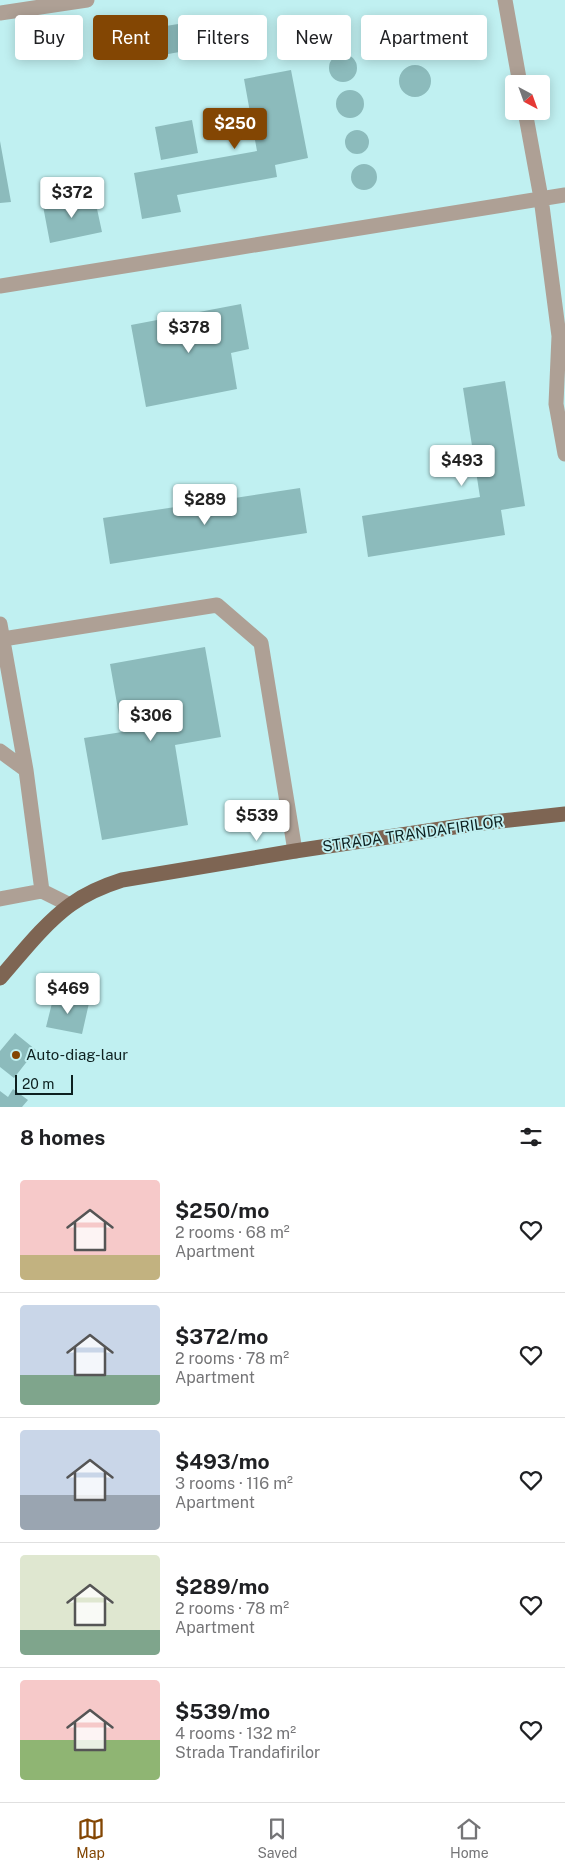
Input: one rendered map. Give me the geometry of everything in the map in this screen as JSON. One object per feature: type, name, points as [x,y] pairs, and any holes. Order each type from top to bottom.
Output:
[{"type":"main road","name":"STRADA TRANDAFIRILOR","points":[[0,978],[41,932],[70,905],[105,886],[122,880],[474,824],[565,814]]},
{"type":"lane","points":[[0,13],[87,0]]},
{"type":"lane","points":[[506,0],[518,75]]},
{"type":"lane","points":[[527,120],[541,198],[562,342],[556,404],[565,454]]},
{"type":"lane","points":[[0,286],[565,195]]},
{"type":"lane","points":[[42,891],[26,770],[2,632],[217,605],[261,644],[295,851]]},
{"type":"lane","points":[[0,751],[26,770]]},
{"type":"lane","points":[[0,900],[42,891],[70,905]]},
{"type":"building","points":[[178,24],[178,52],[168,54],[168,26]]},
{"type":"building","points":[[351,57],[357,68],[353,78],[343,82],[333,78],[329,68],[332,60],[351,60]]},
{"type":"building","points":[[415,65],[427,69],[431,81],[427,93],[415,97],[403,93],[399,81],[403,69]]},
{"type":"building","points":[[291,70],[308,158],[275,165],[277,177],[177,195],[181,212],[142,219],[134,173],[257,151],[244,79]]},
{"type":"building","points":[[350,90],[360,94],[364,104],[360,114],[350,118],[340,114],[336,104],[340,94]]},
{"type":"building","points":[[192,120],[198,153],[161,160],[155,127]]},
{"type":"building","points":[[357,130],[366,133],[369,142],[366,151],[357,154],[348,151],[345,142],[348,133]]},
{"type":"building","points":[[0,141],[11,202],[0,203]]},
{"type":"building","points":[[364,164],[373,168],[377,177],[373,186],[364,190],[355,186],[351,177],[355,168]]},
{"type":"building","points":[[94,195],[102,232],[50,243],[43,206]]},
{"type":"building","points":[[241,304],[249,349],[231,353],[237,389],[146,407],[131,325]]},
{"type":"building","points":[[505,381],[525,506],[501,510],[505,535],[368,557],[362,516],[480,497],[463,388]]},
{"type":"building","points":[[300,488],[307,533],[110,564],[103,518]]},
{"type":"building","points":[[205,647],[221,737],[175,745],[188,825],[102,840],[84,738],[122,732],[110,664]]},
{"type":"building","points":[[54,995],[89,1003],[82,1034],[46,1027]]},
{"type":"building","points":[[15,1033],[36,1050],[14,1078],[0,1067],[0,1051]]},
{"type":"building","points":[[13,1089],[28,1100],[22,1107],[0,1107],[0,1091],[8,1097]]},
{"type":"place","name":"Auto-diag-laur","points":[[16,1055]]}]
